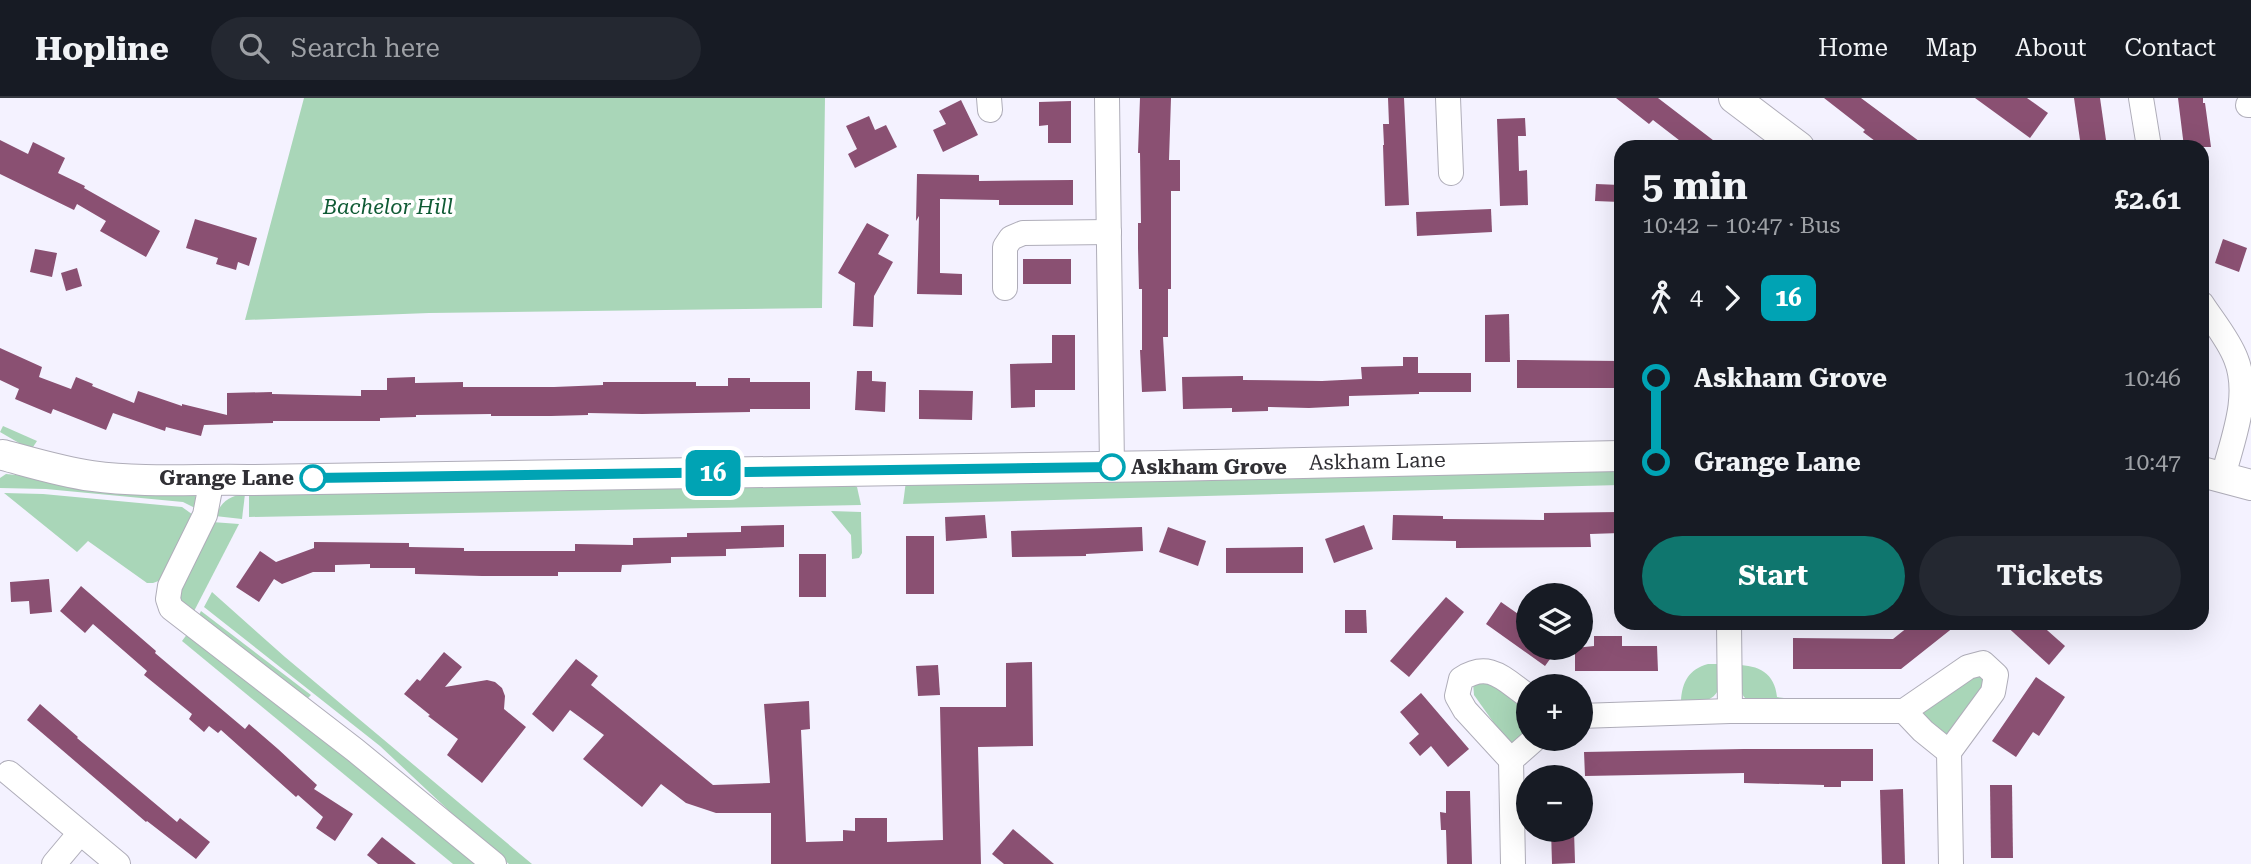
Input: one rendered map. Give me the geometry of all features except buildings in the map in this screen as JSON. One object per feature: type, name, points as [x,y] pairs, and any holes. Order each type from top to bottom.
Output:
[{"type":"street","points":[[1107,98],[1112,467]]},
{"type":"street","points":[[1448,98],[1451,173]]},
{"type":"street","points":[[1734,98],[1790,140]]},
{"type":"street","points":[[2141,98],[2148,140]]},
{"type":"street","points":[[1005,288],[1005,247],[1011,238],[1023,233],[1109,232]]},
{"type":"street","points":[[2209,319],[2244,355],[2240,411],[2212,475],[2251,485]]},
{"type":"street","name":"Askham Lane","points":[[1,453],[61,471],[126,479],[1112,467],[1614,456]]},
{"type":"street","points":[[212,479],[205,515],[170,586],[168,599],[171,608],[355,750],[494,864]]},
{"type":"street","points":[[1729,630],[1730,711]]},
{"type":"street","points":[[1593,716],[1730,711],[1904,711],[1968,667],[1983,663],[1996,675],[1993,691],[1949,752],[1951,864]]},
{"type":"street","points":[[1513,864],[1511,761],[1465,710],[1457,696],[1461,679],[1474,670],[1493,672],[1516,688]]},
{"type":"street","points":[[1904,711],[1949,752]]},
{"type":"street","points":[[1511,761],[1522,751]]},
{"type":"street","points":[[9,773],[118,864]]},
{"type":"street","points":[[54,864],[80,833]]},
{"type":"green space","name":"Bachelor Hill","points":[[304,98],[825,98],[822,308],[429,313],[245,320]]},
{"type":"green space","points":[[3,426],[37,441],[31,450],[0,432]]},
{"type":"green space","points":[[1614,468],[1614,485],[903,504],[906,481]]},
{"type":"green space","points":[[6,474],[193,493],[199,501],[199,510],[183,502],[46,489],[0,488],[0,478]]},
{"type":"green space","points":[[842,480],[857,487],[861,505],[249,517],[249,495],[357,487]]},
{"type":"green space","points":[[4,493],[182,507],[196,517],[164,579],[147,583],[88,541],[77,552]]},
{"type":"green space","points":[[245,494],[242,519],[215,516],[226,500]]},
{"type":"green space","points":[[831,511],[861,512],[862,553],[859,558],[852,559],[851,535]]},
{"type":"green space","points":[[212,522],[239,524],[191,617],[184,611],[177,593]]},
{"type":"green space","points":[[212,592],[285,657],[532,864],[509,864],[380,746],[204,607]]},
{"type":"green space","points":[[201,611],[311,695],[308,698],[196,621]]},
{"type":"green space","points":[[188,633],[481,864],[453,864],[182,641]]},
{"type":"green space","points":[[1708,664],[1721,664],[1720,685],[1716,694],[1698,703],[1671,705],[1668,701],[1681,701],[1685,682],[1691,673]]},
{"type":"green space","points":[[1737,665],[1758,669],[1769,676],[1777,697],[1784,698],[1782,704],[1746,699],[1740,688]]},
{"type":"green space","points":[[1978,670],[1989,688],[1944,737],[1921,720],[1920,708]]},
{"type":"green space","points":[[1482,677],[1516,699],[1516,743],[1506,740],[1474,695],[1473,683]]},
{"type":"bus line","name":"16","points":[[313,478],[1112,467]]},
{"type":"place","name":"Askham Grove","points":[[1112,467]]},
{"type":"place","name":"Grange Lane","points":[[313,478]]}]
